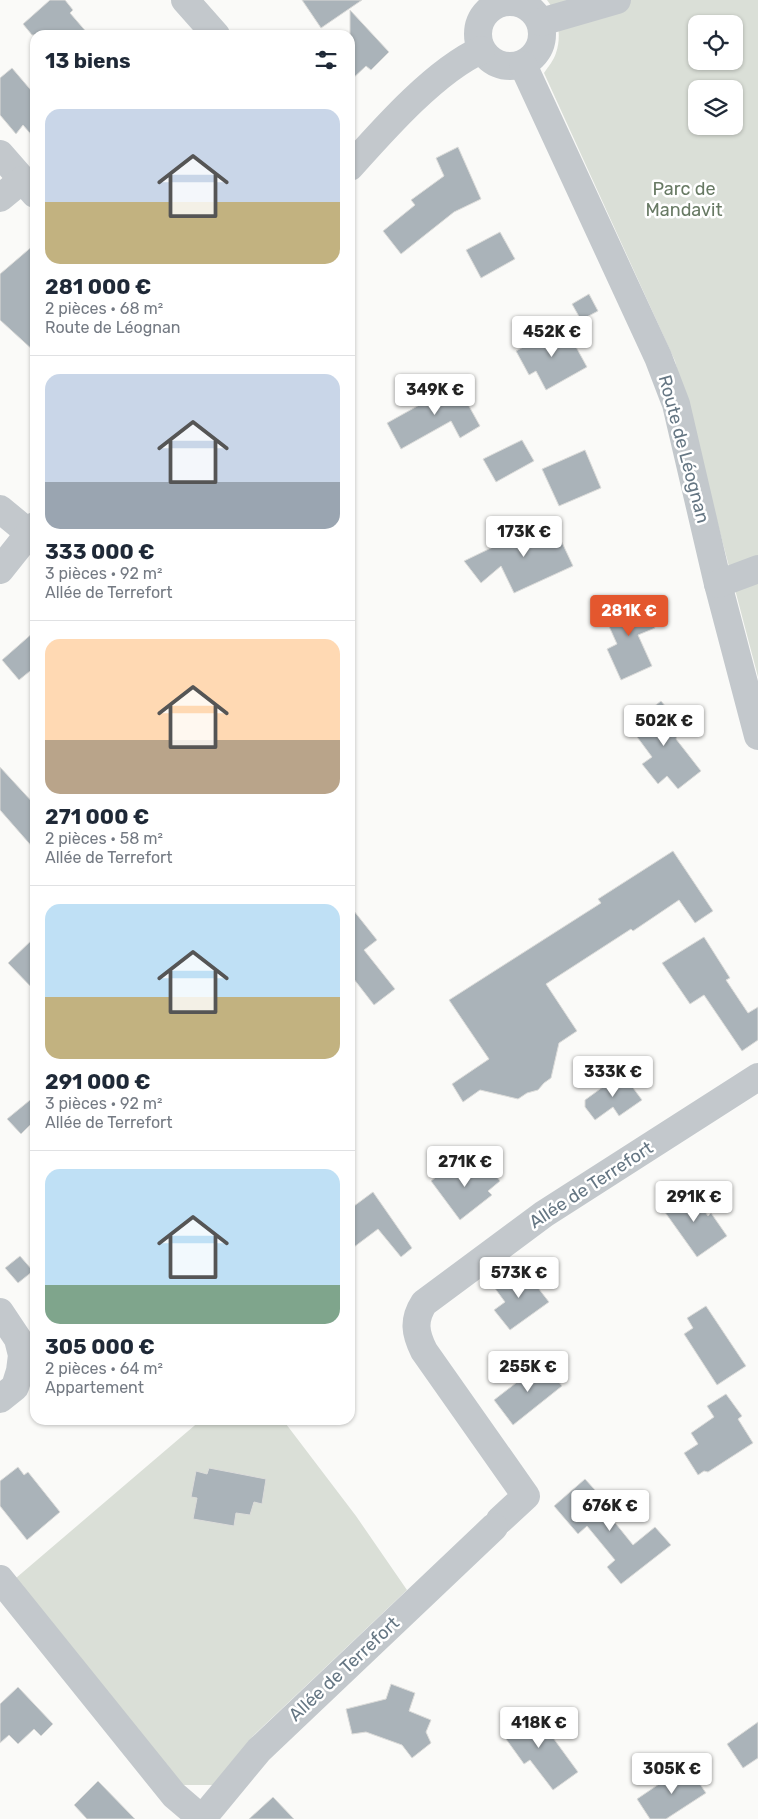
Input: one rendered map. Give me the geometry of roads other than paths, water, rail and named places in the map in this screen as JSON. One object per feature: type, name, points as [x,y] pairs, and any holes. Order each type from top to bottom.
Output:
[{"type":"street","points":[[185,0],[212,30]]},
{"type":"street","points":[[540,22],[617,0]]},
{"type":"street","points":[[497,2],[520,3],[529,7],[536,14],[540,22],[543,32],[538,51],[532,59],[523,64],[513,67],[495,63],[481,50],[478,29],[482,18],[497,2]]},
{"type":"street","points":[[355,162],[395,118],[427,88],[466,56],[481,50]]},
{"type":"street","name":"Route de Léognan","points":[[523,64],[601,230],[664,372],[676,404],[718,584],[758,736]]},
{"type":"street","points":[[0,154],[29,187],[0,198]]},
{"type":"street","points":[[0,509],[30,529]]},
{"type":"street","points":[[0,570],[30,532]]},
{"type":"street","points":[[718,584],[758,569]]},
{"type":"street","name":"Allée de Terrefort","points":[[202,1819],[259,1750],[526,1496],[424,1351],[415,1330],[418,1311],[424,1302],[544,1214],[758,1077]]},
{"type":"street","points":[[0,1312],[18,1339],[22,1355],[15,1387],[0,1399]]},
{"type":"street","points":[[0,1580],[174,1795],[202,1819]]},
{"type":"park label","name":"Parc de Mandavit","points":[[684,199]]}]
